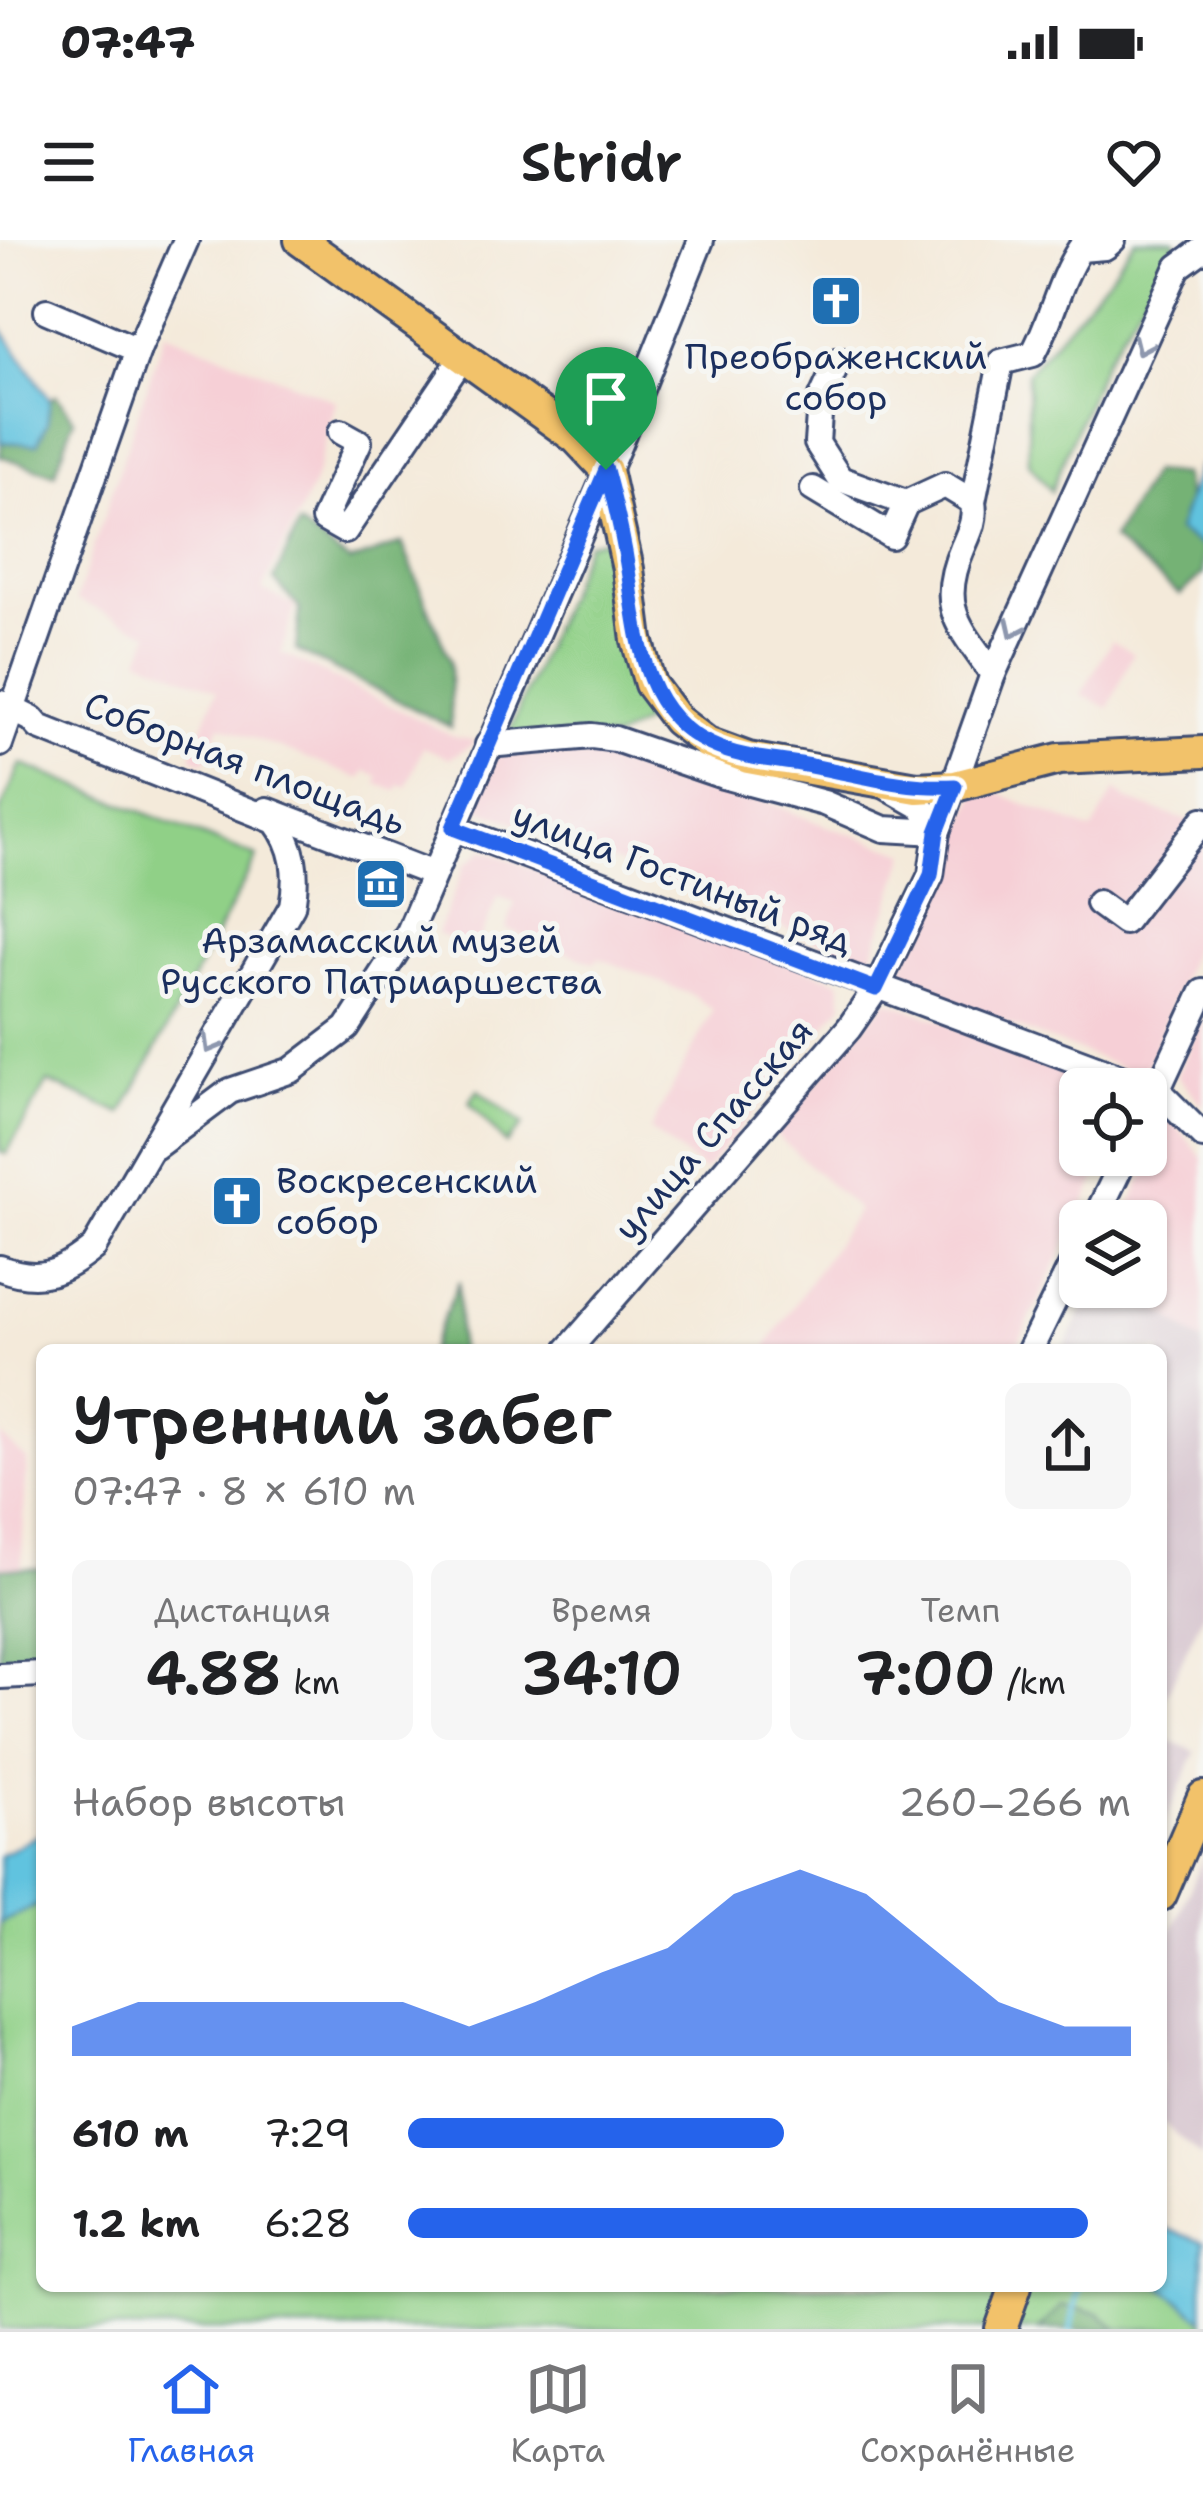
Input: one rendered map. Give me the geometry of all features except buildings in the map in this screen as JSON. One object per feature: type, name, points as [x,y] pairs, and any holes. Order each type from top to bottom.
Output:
[{"type":"main road","points":[[300,240],[576,437],[606,470],[628,569],[637,640],[650,685],[677,720],[707,743],[748,758],[917,788],[955,786],[1059,759],[1203,752]]},
{"type":"main road","points":[[1167,1881],[1203,1797]]},
{"type":"main road","points":[[1001,2329],[1014,2292]]},
{"type":"street","points":[[0,744],[138,350],[186,240]]},
{"type":"street","name":"Соборная площадь","points":[[155,1147],[230,1091],[292,1070],[347,1028],[409,932],[701,240]]},
{"type":"street","points":[[993,674],[962,629],[948,598],[975,517],[973,502],[1001,362],[1033,354],[1047,328],[1074,244],[1105,247],[1112,240]]},
{"type":"street","name":"улица Спасская","points":[[573,1344],[849,1028],[876,989],[931,875],[937,832],[993,674],[1178,268],[1203,249]]},
{"type":"street","points":[[47,311],[138,350]]},
{"type":"street","points":[[406,438],[350,437],[324,519],[345,531],[462,358]]},
{"type":"street","points":[[839,360],[820,400],[817,443],[840,479],[905,503]]},
{"type":"street","points":[[812,489],[891,536],[905,503],[945,484],[973,502]]},
{"type":"street","name":"Соборная площадь","points":[[15,711],[433,874]]},
{"type":"street","name":"Соборная площадь","points":[[0,1268],[41,1277],[66,1271],[94,1247],[292,906],[297,880],[285,834],[275,821],[39,727],[15,711]]},
{"type":"street","points":[[488,745],[592,736],[615,739],[723,776],[824,802],[884,829],[937,832]]},
{"type":"street","points":[[859,777],[895,789],[922,807],[937,832]]},
{"type":"street","points":[[1099,903],[1124,922],[1203,820]]},
{"type":"street","name":"улица Гостиный ряд","points":[[453,828],[1094,1068]]},
{"type":"street","points":[[1167,1071],[1203,992]]},
{"type":"street","points":[[1167,1100],[1203,1136]]},
{"type":"street","points":[[1033,1344],[1059,1291]]},
{"type":"street","points":[[0,1676],[36,1673]]},
{"type":"shaded area","points":[[165,332],[336,401],[314,483],[262,590],[295,606],[281,653],[456,737],[477,741],[450,758],[423,747],[407,787],[400,784],[397,791],[377,784],[379,776],[366,771],[361,779],[220,725],[205,763],[191,757],[217,690],[140,658],[150,633],[76,600]]},
{"type":"shaded area","points":[[1112,640],[1133,653],[1109,708],[1081,695]]},
{"type":"shaded area","points":[[595,740],[669,761],[818,823],[907,853],[870,962],[473,806],[493,755]]},
{"type":"shaded area","points":[[980,786],[1092,831],[1115,790],[1127,800],[1203,826],[1203,922],[1147,1068],[1123,1068],[896,981]]},
{"type":"shaded area","points":[[483,850],[840,981],[843,1004],[704,1171],[650,1130],[713,1010],[694,996],[626,968],[598,958],[595,963],[506,929],[515,903],[498,896],[475,950],[437,934],[465,865]]},
{"type":"shaded area","points":[[887,1000],[1064,1068],[1059,1068],[1059,1176],[1098,1176],[1087,1200],[1059,1200],[1059,1258],[1018,1344],[768,1344],[858,1210],[774,1133]]},
{"type":"shaded area","points":[[1203,1017],[1203,1106],[1177,1075]]},
{"type":"shaded area","points":[[1170,1118],[1203,1158],[1203,1343],[1157,1308],[1167,1308],[1167,1200],[1133,1200],[1144,1176],[1167,1176]]},
{"type":"shaded area","points":[[1083,1308],[1157,1308],[1203,1343],[1203,1613],[1167,1694],[1167,1344],[1067,1344]]},
{"type":"shaded area","points":[[0,1435],[27,1460],[21,1578],[0,1577]]},
{"type":"shaded area","points":[[1167,1739],[1196,1752],[1167,1817]]},
{"type":"shaded area","points":[[1203,1858],[1203,2157],[1167,2126],[1167,1944]]},
{"type":"green space","points":[[1135,240],[1174,240],[1177,244],[1104,361],[1051,491],[1029,463],[1027,373]]},
{"type":"green space","points":[[56,395],[74,419],[55,474],[0,456],[4,430]]},
{"type":"green space","points":[[1152,472],[1183,475],[1192,526],[1203,534],[1203,574],[1180,595],[1112,540]]},
{"type":"green space","points":[[299,525],[350,562],[402,543],[450,661],[451,727],[296,650],[300,609],[274,580]]},
{"type":"green space","points":[[607,539],[625,664],[647,721],[615,739],[507,738],[587,543]]},
{"type":"green space","points":[[21,764],[257,857],[122,1114],[48,1082],[6,1154],[0,1151],[0,812]]},
{"type":"green space","points":[[478,1090],[523,1125],[506,1144],[469,1102]]},
{"type":"green space","points":[[459,1281],[459,1344],[433,1344]]},
{"type":"green space","points":[[0,1568],[36,1569],[36,1657],[0,1660]]},
{"type":"green space","points":[[36,1906],[36,2292],[1167,2291],[1203,2319],[1203,2329],[0,2329],[0,1923]]},
{"type":"green space","points":[[1062,2306],[1099,2313],[1118,2329],[1039,2329]]},
{"type":"water","points":[[0,325],[50,400],[47,424],[37,444],[0,442]]},
{"type":"water","points":[[1203,464],[1203,547],[1177,531]]},
{"type":"water","points":[[36,1836],[36,1906],[0,1923],[0,1856]]},
{"type":"water","points":[[1167,2229],[1203,2242],[1203,2319],[1167,2291]]},
{"type":"waterway","points":[[1071,2329],[1078,2292]]},
{"type":"place","name":"Преображенский собор","points":[[836,301]]},
{"type":"place","name":"Арзамасский музей Русского Патриаршества","points":[[381,884]]},
{"type":"place","name":"Воскресенский собор","points":[[237,1201]]},
{"type":"route","points":[[606,470],[628,569],[637,640],[650,685],[677,720],[707,743],[748,758],[917,788],[955,786],[937,832],[931,875],[876,989],[453,828],[606,470]]}]
